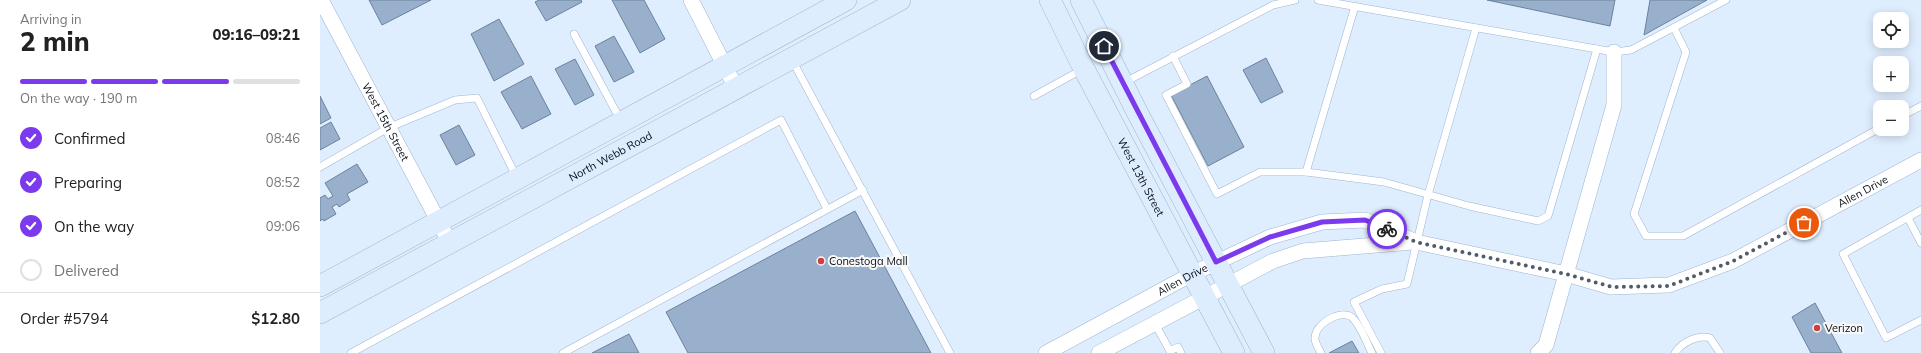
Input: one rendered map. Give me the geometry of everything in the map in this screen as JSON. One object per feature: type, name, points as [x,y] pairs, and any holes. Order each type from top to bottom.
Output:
[{"type":"main road","points":[[320,286],[726,67],[846,0]]},
{"type":"main road","name":"North Webb Road","points":[[320,313],[900,0]]},
{"type":"main road","name":"West 13th Street","points":[[1050,0],[1084,69],[1234,353]]},
{"type":"main road","points":[[1081,0],[1122,84],[1264,353]]},
{"type":"street","name":"West 15th Street","points":[[321,0],[450,243]]},
{"type":"street","points":[[691,0],[736,88]]},
{"type":"street","points":[[1538,353],[1546,345],[1614,105],[1614,52]]},
{"type":"street","name":"Allen Drive","points":[[1046,353],[1216,262],[1270,237],[1322,222],[1365,220],[1416,242],[1566,274],[1612,287],[1669,286],[1733,261],[1921,160]]},
{"type":"street","name":"Allen Drive","points":[[1098,353],[1273,261],[1303,251],[1416,242]]},
{"type":"lane","points":[[1122,84],[1273,5],[1295,0]]},
{"type":"lane","points":[[1318,0],[1614,52],[1631,50],[1726,0]]},
{"type":"lane","points":[[1306,172],[1355,6]]},
{"type":"lane","points":[[1382,353],[1354,302],[1382,289],[1407,284],[1428,195],[1476,28]]},
{"type":"lane","points":[[1674,28],[1686,52],[1634,214],[1646,236],[1683,236],[1873,132]]},
{"type":"lane","points":[[574,34],[622,122]]},
{"type":"lane","points":[[1173,56],[1187,84],[1166,95],[1217,194],[1260,172],[1306,172],[1384,182],[1469,206],[1538,221],[1548,216],[1597,49]]},
{"type":"lane","points":[[791,58],[950,353]]},
{"type":"lane","points":[[1034,96],[1084,69]]},
{"type":"lane","points":[[320,167],[388,128],[455,100],[477,98],[517,179]]},
{"type":"lane","points":[[1909,112],[1921,106]]},
{"type":"lane","points":[[351,353],[781,120],[827,209]]},
{"type":"lane","points":[[563,353],[863,190]]},
{"type":"lane","points":[[1921,210],[1843,254],[1886,338],[1921,320]]},
{"type":"lane","points":[[1908,218],[1921,243]]},
{"type":"lane","points":[[1321,353],[1315,339],[1316,333],[1320,326],[1342,314],[1350,316],[1356,322],[1372,353]]},
{"type":"lane","points":[[1155,324],[1170,351],[1178,347],[1181,353]]},
{"type":"lane","points":[[1675,353],[1678,347],[1691,340],[1704,336],[1710,338],[1720,353]]},
{"type":"building","points":[[369,0],[431,0],[382,25]]},
{"type":"building","points":[[539,0],[581,0],[582,2],[546,21],[535,2]]},
{"type":"building","points":[[612,0],[644,0],[665,39],[640,53]]},
{"type":"building","points":[[1487,0],[1615,0],[1610,26]]},
{"type":"building","points":[[1650,0],[1707,0],[1644,35]]},
{"type":"building","points":[[499,19],[524,64],[494,81],[471,34]]},
{"type":"building","points":[[614,36],[634,72],[614,82],[595,46]]},
{"type":"building","points":[[1266,58],[1283,92],[1261,103],[1243,70]]},
{"type":"building","points":[[575,59],[594,95],[575,105],[555,69]]},
{"type":"building","points":[[531,76],[551,114],[522,129],[501,92]]},
{"type":"building","points":[[1207,76],[1244,147],[1208,166],[1171,95]]},
{"type":"building","points":[[320,96],[331,118],[320,124]]},
{"type":"building","points":[[331,122],[340,139],[320,150],[320,128]]},
{"type":"building","points":[[459,125],[475,155],[456,165],[440,135]]},
{"type":"building","points":[[357,164],[368,182],[347,194],[350,200],[339,207],[337,204],[332,207],[336,214],[324,221],[323,219],[320,221],[320,198],[325,195],[328,199],[333,196],[325,183]]},
{"type":"building","name":"Conestoga Mall","points":[[855,211],[931,353],[688,353],[666,312]]},
{"type":"building","points":[[1815,303],[1842,353],[1811,353],[1792,317]]},
{"type":"building","points":[[629,334],[639,353],[592,353]]},
{"type":"building","points":[[1352,341],[1359,353],[1329,353]]},
{"type":"way so far","points":[[1387,229],[1416,242],[1566,274],[1612,287],[1669,286],[1733,261],[1804,223]]},
{"type":"place","name":"Conestoga Mall","points":[[821,261]]},
{"type":"place","name":"Verizon","points":[[1817,328]]},
{"type":"route","points":[[1104,46],[1216,262],[1270,237],[1322,222],[1365,220],[1387,229]]}]
